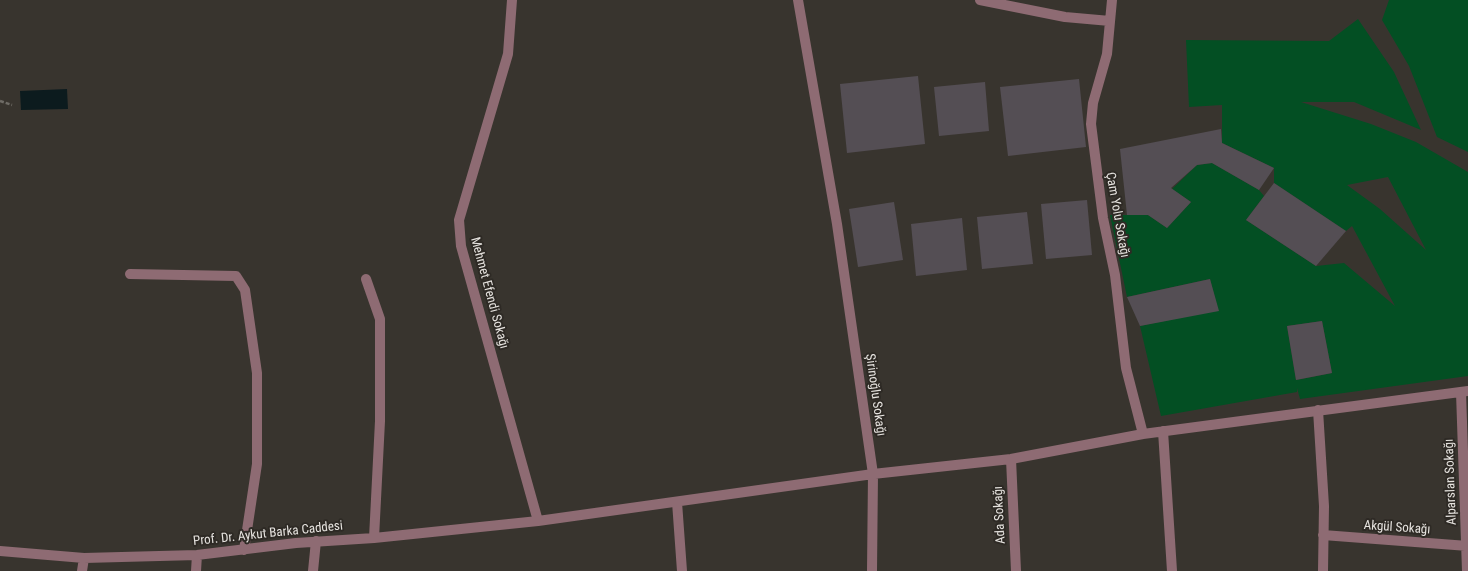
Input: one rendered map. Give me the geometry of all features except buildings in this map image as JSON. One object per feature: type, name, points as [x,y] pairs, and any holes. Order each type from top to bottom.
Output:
[{"type":"street","name":"Mehmet Efendi Sokağı","points":[[512,0],[508,54],[459,220],[461,246],[538,521]]},
{"type":"street","name":"Şirinoğlu Sokağı","points":[[798,0],[837,224],[873,474],[872,571]]},
{"type":"street","points":[[980,0],[1065,17],[1110,21]]},
{"type":"street","name":"Çam Yolu Sokağı","points":[[1112,0],[1107,54],[1093,103],[1091,124],[1102,218],[1115,275],[1126,368],[1143,434]]},
{"type":"street","points":[[130,274],[236,276],[245,290],[256,372],[257,464],[244,550]]},
{"type":"street","points":[[366,279],[380,319],[380,421],[374,538]]},
{"type":"street","name":"Prof. Dr. Aykut Barka Caddesi","points":[[0,551],[84,558],[197,555],[316,541],[374,538],[538,521],[873,474],[1011,458],[1143,434],[1464,391]]},
{"type":"street","name":"Alparslan Sokağı","points":[[1464,391],[1467,571]]},
{"type":"street","points":[[1318,410],[1324,506],[1323,571]]},
{"type":"street","points":[[1163,432],[1172,571]]},
{"type":"street","name":"Ada Sokağı","points":[[1011,458],[1016,571]]},
{"type":"street","points":[[677,502],[682,571]]},
{"type":"street","name":"Akgül Sokağı","points":[[1324,535],[1467,546]]},
{"type":"street","points":[[313,571],[316,541]]},
{"type":"street","points":[[196,571],[197,555]]},
{"type":"street","points":[[82,571],[84,558]]},
{"type":"path","points":[[0,101],[12,105]]},
{"type":"green space","points":[[1389,0],[1468,0],[1468,152],[1437,137],[1409,66],[1382,20]]},
{"type":"green space","points":[[1358,19],[1394,72],[1421,130],[1354,102],[1301,102],[1371,124],[1416,142],[1468,172],[1468,376],[1300,399],[1297,388],[1297,392],[1161,416],[1140,326],[1218,310],[1210,279],[1127,297],[1110,215],[1148,215],[1167,228],[1191,202],[1172,189],[1197,165],[1212,163],[1259,190],[1264,196],[1246,220],[1316,266],[1344,263],[1395,306],[1352,226],[1346,231],[1274,183],[1274,168],[1222,143],[1222,105],[1189,107],[1186,40],[1329,41]],"holes":[[[1388,177],[1426,250],[1380,209],[1347,185]],[[1322,321],[1332,373],[1296,380],[1287,326]]]},
{"type":"shaded area","points":[[67,89],[68,109],[21,110],[20,91]]}]
